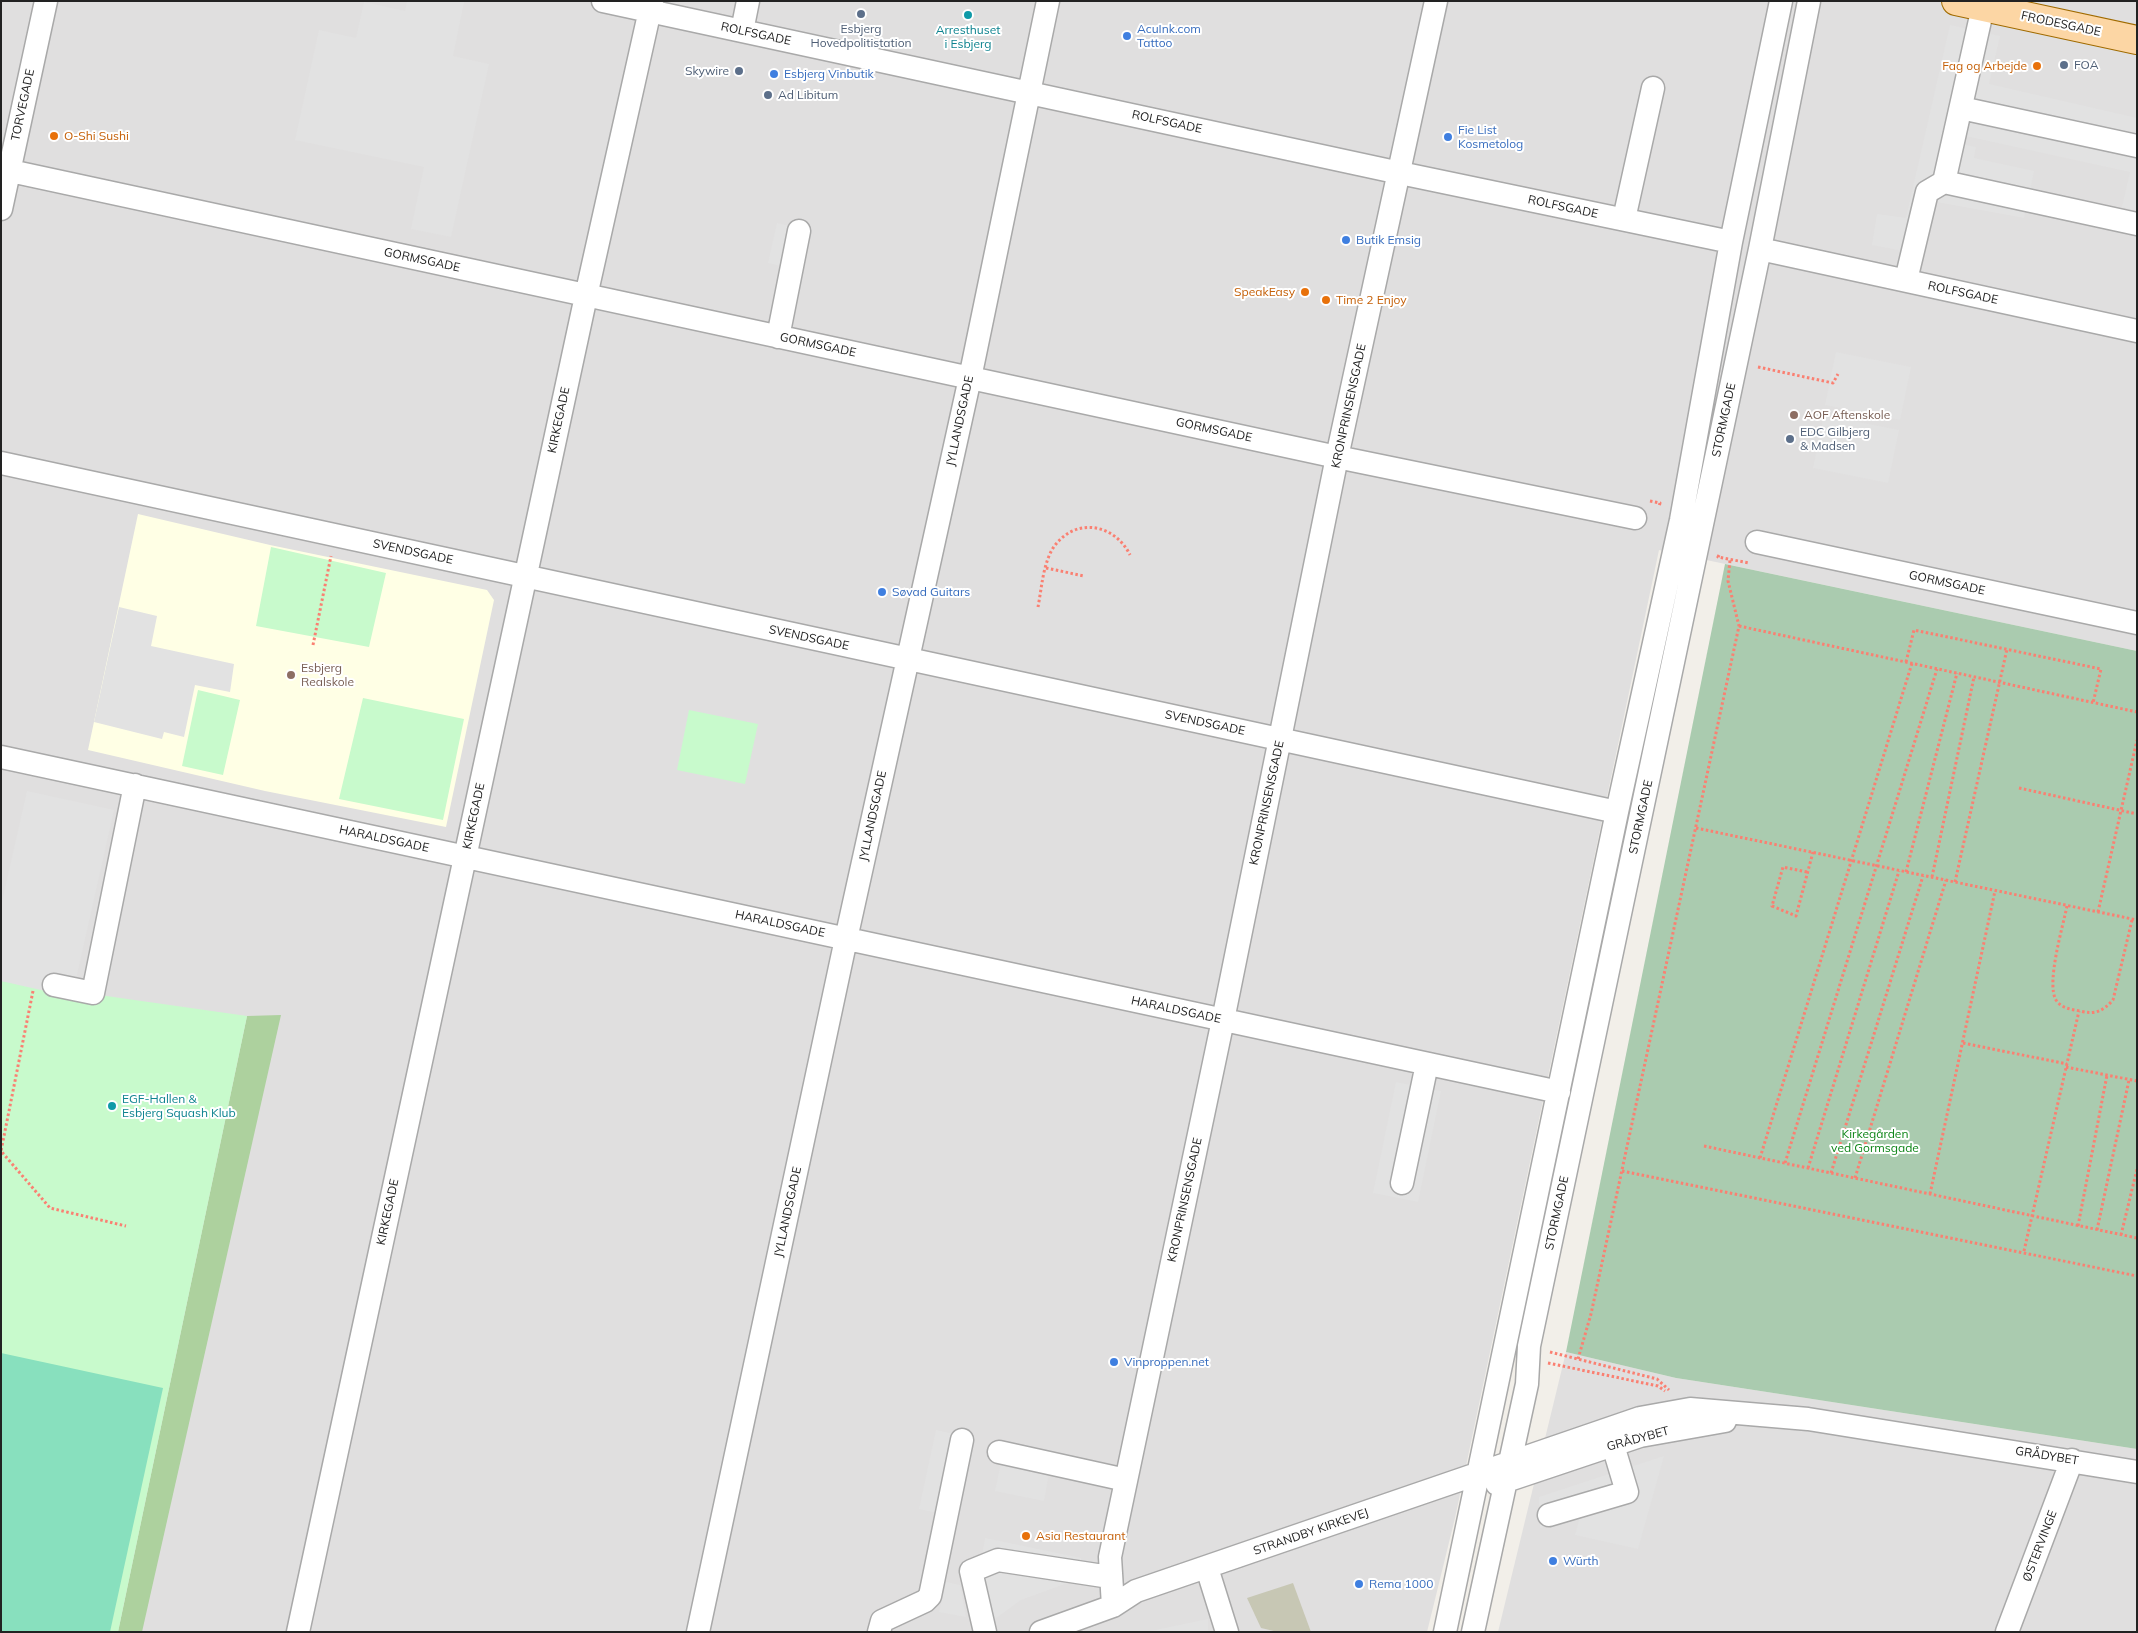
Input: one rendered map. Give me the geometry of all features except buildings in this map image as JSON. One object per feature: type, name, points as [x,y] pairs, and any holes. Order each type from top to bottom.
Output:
[{"type":"main road","name":"FRODESGADE","points":[[1956,1],[2137,40]]},
{"type":"street","name":"TORVEGADE","points":[[1,209],[5,170],[46,1]]},
{"type":"street","name":"ROLFSGADE","points":[[603,1],[651,6],[742,31],[1400,173],[1731,242]]},
{"type":"street","points":[[742,31],[748,1]]},
{"type":"street","name":"JYLLANDSGADE","points":[[698,1632],[846,939],[970,378],[1048,1]]},
{"type":"street","name":"KRONPRINSENSGADE","points":[[1113,1606],[1110,1557],[1223,1020],[1337,457],[1436,1]]},
{"type":"street","name":"STORMGADE","points":[[1473,1632],[1520,1277],[1617,812],[1681,520],[1731,242],[1781,1]]},
{"type":"street","name":"STORMGADE","points":[[1445,1632],[1492,1478],[1527,1384],[1528,1353],[1737,362],[1809,1]]},
{"type":"street","name":"KIRKEGADE","points":[[298,1632],[525,576],[651,6]]},
{"type":"street","points":[[1944,182],[1983,7]]},
{"type":"street","points":[[1624,219],[1653,88]]},
{"type":"street","points":[[1961,108],[2137,146]]},
{"type":"street","name":"GORMSGADE","points":[[5,170],[1337,457],[1635,518]]},
{"type":"street","points":[[1906,280],[1927,192],[1944,182],[2137,224]]},
{"type":"street","points":[[778,337],[799,231]]},
{"type":"street","name":"ROLFSGADE","points":[[1760,249],[2137,330]]},
{"type":"street","name":"SVENDSGADE","points":[[1,463],[1617,812]]},
{"type":"street","name":"GORMSGADE","points":[[1756,542],[2137,623]]},
{"type":"street","name":"HARALDSGADE","points":[[1,757],[1559,1092]]},
{"type":"street","points":[[43,987],[94,994],[135,785]]},
{"type":"street","points":[[1402,1183],[1427,1064]]},
{"type":"street","name":"GRÅDYBET","points":[[1492,1478],[1610,1437],[1640,1418],[1690,1409],[1808,1419],[2072,1460],[2137,1472]]},
{"type":"street","name":"GRÅDYBET","points":[[1610,1437],[1640,1436],[1725,1421],[1808,1419]]},
{"type":"street","points":[[1549,1515],[1627,1492],[1610,1437]]},
{"type":"street","points":[[879,1632],[882,1622],[925,1601],[930,1596],[962,1440]]},
{"type":"street","points":[[999,1452],[1126,1480]]},
{"type":"street","name":"ØSTERVINGE","points":[[2007,1632],[2072,1460]]},
{"type":"street","points":[[1460,1632],[1492,1478]]},
{"type":"street","name":"STRANDBY KIRKEVEJ","points":[[1041,1632],[1113,1606],[1142,1605],[1210,1575],[1492,1478]]},
{"type":"street","points":[[985,1632],[971,1571],[998,1560],[1110,1577]]},
{"type":"street","points":[[1210,1575],[1226,1632]]},
{"type":"path","points":[[1737,362],[1833,383],[1838,374]]},
{"type":"path","points":[[1038,607],[1046,568],[1056,544],[1072,531],[1094,527],[1110,532],[1124,544],[1130,555]]},
{"type":"path","points":[[313,645],[335,535]]},
{"type":"path","points":[[1578,1359],[1622,1171],[1739,626],[1728,581],[1730,560]]},
{"type":"path","points":[[1046,568],[1084,576]]},
{"type":"path","points":[[1739,626],[2137,712]]},
{"type":"path","points":[[1906,662],[1914,630],[2101,669],[2093,703]]},
{"type":"path","points":[[1955,882],[2007,649]]},
{"type":"path","points":[[1760,1158],[1912,663]]},
{"type":"path","points":[[1785,1163],[1937,669]]},
{"type":"path","points":[[1906,872],[1957,673]]},
{"type":"path","points":[[1932,878],[1974,677]]},
{"type":"path","points":[[2098,912],[2137,740]]},
{"type":"path","points":[[2019,788],[2137,814]]},
{"type":"path","points":[[1696,828],[2135,920],[2113,1000],[2105,1009],[2090,1014],[2064,1008],[2056,1000],[2052,984],[2067,906]]},
{"type":"path","points":[[1807,872],[1783,867],[1772,906],[1796,916],[1807,872],[1812,852]]},
{"type":"path","points":[[1808,1168],[1899,870]]},
{"type":"path","points":[[1831,1173],[1923,876]]},
{"type":"path","points":[[1855,1178],[1946,880]]},
{"type":"path","points":[[1930,1194],[1995,891]]},
{"type":"path","points":[[43,987],[1,1151],[50,1208],[126,1226]]},
{"type":"path","points":[[2024,1251],[2079,1011]]},
{"type":"path","points":[[1963,1043],[2137,1082]]},
{"type":"path","points":[[2078,1226],[2107,1075]]},
{"type":"path","points":[[2097,1230],[2129,1080]]},
{"type":"path","points":[[1704,1146],[2137,1238]]},
{"type":"path","points":[[2121,1235],[2137,1169]]},
{"type":"path","points":[[1622,1171],[2024,1251],[2137,1276]]},
{"type":"path","points":[[1528,1353],[1578,1359],[1657,1380],[1690,1409]]},
{"type":"path","points":[[1528,1353],[1588,1370],[1658,1386],[1690,1409]]},
{"type":"shaded area","points":[[1,1],[2137,1],[2137,651],[1659,550],[1455,1518],[1427,1632],[1,1632]]},
{"type":"shaded area","points":[[407,1],[464,2],[453,56],[489,64],[451,237],[411,229],[424,167],[295,140],[319,30],[356,38],[364,2],[405,11]]},
{"type":"shaded area","points":[[1950,25],[2000,36],[1989,84],[2137,118],[2137,211],[2122,207],[2130,172],[1961,135],[1960,144],[1976,147],[1974,158],[2034,171],[2024,218],[1936,202],[1924,255],[1872,245],[1877,214],[1906,218]]},
{"type":"shaded area","points":[[777,223],[804,229],[794,269],[768,263]]},
{"type":"shaded area","points":[[1836,352],[1911,367],[1900,420],[1825,405]]},
{"type":"shaded area","points":[[1824,415],[1899,430],[1888,483],[1813,468]]},
{"type":"shaded area","name":"Esbjerg Realskole","points":[[138,514],[270,545],[487,590],[494,600],[446,827],[265,791],[88,750]]},
{"type":"shaded area","points":[[119,607],[157,616],[151,646],[234,664],[230,692],[195,685],[184,737],[164,732],[162,739],[94,722]]},
{"type":"shaded area","points":[[27,791],[114,810],[72,997],[1,981],[1,906]]},
{"type":"shaded area","points":[[1396,1082],[1441,1091],[1418,1202],[1373,1193]]},
{"type":"shaded area","points":[[1566,1352],[1676,1378],[2137,1449],[2137,1632],[1498,1632]]},
{"type":"shaded area","points":[[936,1430],[967,1437],[951,1516],[919,1509]]},
{"type":"shaded area","points":[[1664,1456],[1638,1549],[1575,1535],[1580,1517],[1540,1528],[1539,1497]]},
{"type":"shaded area","points":[[1001,1463],[1049,1473],[1044,1501],[995,1491]]},
{"type":"shaded area","points":[[985,1538],[1081,1558],[1076,1580],[1021,1600],[991,1622],[979,1571]]},
{"type":"shaded area","points":[[946,1582],[960,1585],[966,1617],[939,1612]]},
{"type":"shaded area","points":[[1293,1583],[1311,1632],[1278,1632],[1261,1628],[1247,1598]]},
{"type":"shaded area","points":[[1208,1619],[1208,1632],[1146,1632]]},
{"type":"green space","points":[[271,547],[386,573],[369,647],[256,626]]},
{"type":"green space","name":"Kirkegården ved Gormsgade","points":[[1725,564],[2137,651],[2137,1449],[1676,1378],[1566,1352]]},
{"type":"green space","points":[[198,690],[240,700],[223,775],[182,766]]},
{"type":"green space","points":[[363,698],[464,719],[443,820],[339,799]]},
{"type":"green space","points":[[689,710],[758,724],[745,784],[677,770]]},
{"type":"green space","points":[[1,981],[247,1016],[118,1632],[1,1632]]},
{"type":"green space","points":[[281,1015],[142,1632],[118,1632],[247,1016]]},
{"type":"green space","points":[[1,1353],[163,1388],[110,1632],[1,1632]]},
{"type":"place","name":"Esbjerg Hovedpolitistation","points":[[861,14]]},
{"type":"place","name":"Arresthuset i Esbjerg","points":[[968,15]]},
{"type":"place","name":"AcuInk.com Tattoo","points":[[1127,36]]},
{"type":"place","name":"FOA","points":[[2064,65]]},
{"type":"place","name":"Fag og Arbejde","points":[[2037,66]]},
{"type":"place","name":"Skywire","points":[[739,71]]},
{"type":"place","name":"Esbjerg Vinbutik","points":[[774,74]]},
{"type":"place","name":"Ad Libitum","points":[[768,95]]},
{"type":"place","name":"O-Shi Sushi","points":[[54,136]]},
{"type":"place","name":"Fie List Kosmetolog","points":[[1448,137]]},
{"type":"place","name":"Butik Emsig","points":[[1346,240]]},
{"type":"place","name":"SpeakEasy","points":[[1305,292]]},
{"type":"place","name":"Time 2 Enjoy","points":[[1326,300]]},
{"type":"place","name":"AOF Aftenskole","points":[[1794,415]]},
{"type":"place","name":"EDC Gilbjerg & Madsen","points":[[1790,439]]},
{"type":"place","name":"Søvad Guitars","points":[[882,592]]},
{"type":"place","name":"Esbjerg Realskole","points":[[291,675]]},
{"type":"place","name":"EGF-Hallen & Esbjerg Squash Klub","points":[[112,1106]]},
{"type":"place","name":"Vinproppen.net","points":[[1114,1362]]},
{"type":"place","name":"Asia Restaurant","points":[[1026,1536]]},
{"type":"place","name":"Würth","points":[[1553,1561]]},
{"type":"place","name":"Rema 1000","points":[[1359,1584]]}]
